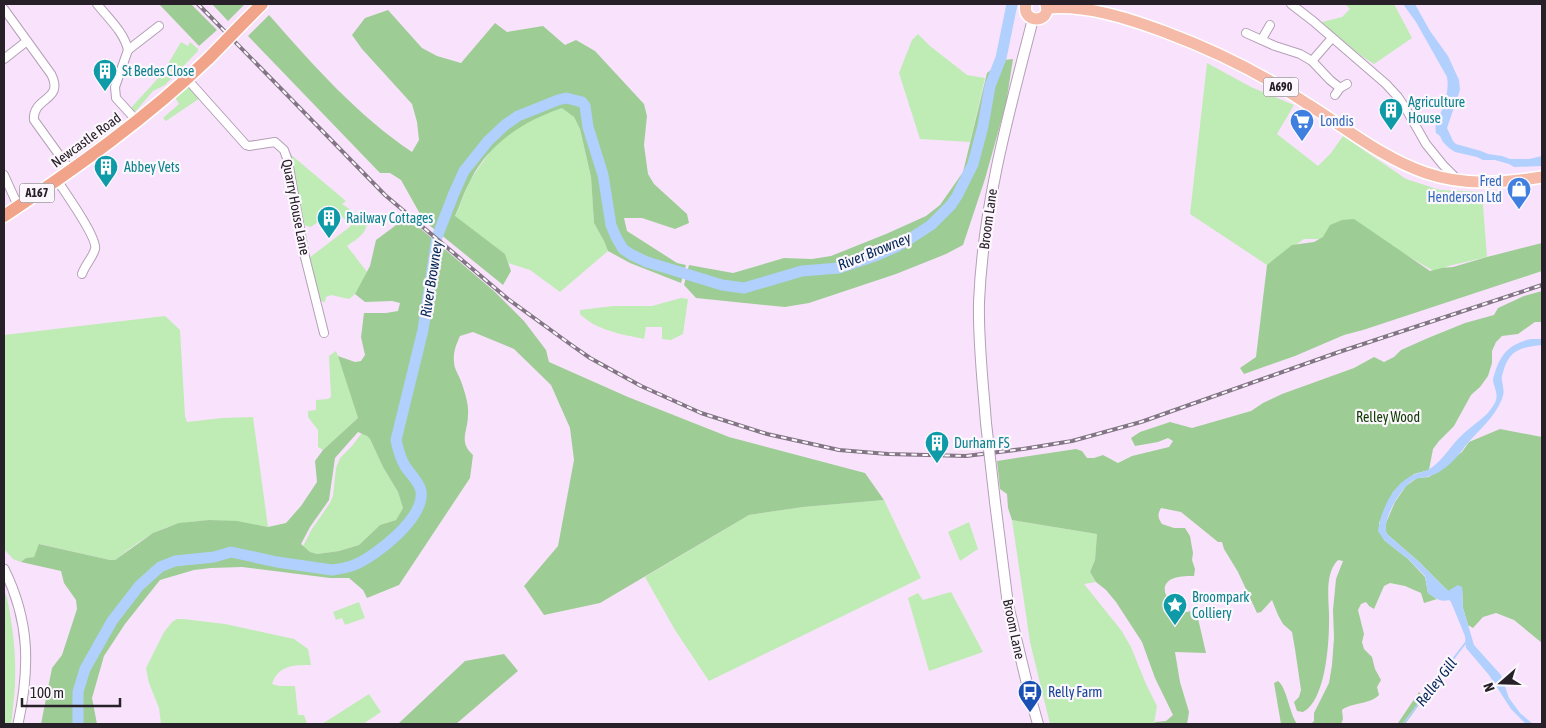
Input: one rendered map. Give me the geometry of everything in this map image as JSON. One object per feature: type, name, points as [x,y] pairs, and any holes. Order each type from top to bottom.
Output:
[{"type":"highway","name":"A167","points":[[137,121],[187,79],[262,4]]},
{"type":"highway","name":"Newcastle Road","points":[[4,216],[137,121]]},
{"type":"main road","points":[[1026,4],[1027,15],[1033,19]]},
{"type":"main road","name":"A690","points":[[1033,19],[1043,17],[1047,6],[1094,7],[1208,49],[1271,80],[1390,156],[1426,173],[1458,180],[1487,182],[1542,177]]},
{"type":"main road","name":"Broom Lane","points":[[1033,19],[996,171],[985,235],[979,303],[981,371],[1008,605],[1028,692],[1038,724]]},
{"type":"street","points":[[97,4],[122,35],[128,50]]},
{"type":"street","points":[[1291,4],[1386,84],[1398,97],[1426,144],[1442,165],[1458,180]]},
{"type":"street","points":[[4,8],[55,82],[54,91],[36,107],[34,120],[70,170]]},
{"type":"street","points":[[1262,40],[1270,25]]},
{"type":"street","points":[[137,121],[116,98],[114,93],[115,87],[128,50],[160,26]]},
{"type":"street","points":[[1246,33],[1275,46],[1300,54],[1312,61],[1330,80],[1343,86],[1335,96]]},
{"type":"street","points":[[1312,61],[1332,38]]},
{"type":"street","points":[[4,59],[27,41]]},
{"type":"street","name":"Quarry House Lane","points":[[187,79],[246,145],[274,142],[284,150],[294,189],[305,257],[324,333]]},
{"type":"street","points":[[4,175],[18,206]]},
{"type":"street","points":[[56,180],[86,224],[95,241],[95,249],[82,274]]},
{"type":"street","points":[[4,569],[16,596],[26,643],[25,686],[18,724]]},
{"type":"green space","points":[[159,4],[191,4],[217,30],[199,46]]},
{"type":"green space","points":[[212,4],[245,4],[228,21]]},
{"type":"green space","points":[[1345,4],[1394,4],[1412,38],[1374,64],[1334,34],[1322,22],[1342,17],[1350,9]]},
{"type":"green space","points":[[388,10],[422,48],[437,56],[461,63],[495,23],[507,32],[543,26],[565,45],[576,40],[595,51],[644,104],[647,116],[644,145],[648,174],[654,184],[687,214],[689,223],[675,229],[642,218],[624,218],[627,231],[677,263],[686,265],[681,283],[630,263],[608,251],[594,223],[591,177],[580,129],[574,117],[562,108],[521,127],[487,155],[468,185],[455,216],[505,254],[511,271],[503,285],[424,221],[401,180],[390,173],[380,173],[248,36],[269,15],[319,71],[354,106],[412,152],[419,140],[412,104],[362,49],[352,35],[365,18]]},
{"type":"green space","points":[[918,34],[930,46],[967,75],[985,78],[970,142],[920,139],[899,73],[912,40]]},
{"type":"green space","points":[[181,42],[188,46],[190,42],[198,51],[165,85],[153,91],[135,112],[130,109],[162,74]]},
{"type":"green space","points":[[1013,59],[1006,104],[985,179],[963,245],[946,254],[896,274],[809,303],[785,307],[696,298],[684,285],[689,265],[733,273],[784,258],[812,259],[831,256],[926,216],[940,205],[963,172],[987,73],[1004,60]]},
{"type":"green space","points":[[1207,63],[1251,87],[1294,105],[1277,134],[1318,166],[1331,153],[1343,136],[1406,179],[1440,190],[1482,192],[1487,257],[1448,266],[1437,273],[1379,239],[1304,239],[1267,265],[1190,214]]},
{"type":"green space","points":[[186,87],[191,88],[200,98],[166,121],[163,118],[179,104],[175,97]]},
{"type":"green space","points":[[562,107],[574,117],[580,129],[591,177],[594,223],[608,251],[560,292],[530,270],[508,263],[505,254],[455,217],[470,180],[492,149],[514,130]]},
{"type":"green space","points":[[290,154],[346,201],[342,204],[367,223],[365,231],[347,246],[367,272],[355,294],[349,299],[331,295],[326,297],[325,302],[320,301],[309,258],[351,226],[335,209],[311,227],[304,225]]},
{"type":"green space","points":[[407,217],[495,292],[524,321],[546,350],[549,362],[628,397],[729,437],[865,473],[884,500],[803,507],[749,515],[600,603],[544,615],[524,586],[558,546],[574,460],[570,428],[551,385],[514,349],[473,332],[460,336],[454,358],[455,367],[468,407],[465,441],[468,450],[473,455],[470,478],[399,585],[367,598],[363,590],[349,578],[330,578],[242,567],[194,570],[160,580],[125,624],[104,656],[92,698],[97,724],[41,724],[52,668],[62,655],[77,609],[76,600],[64,583],[61,571],[21,562],[26,558],[34,557],[39,544],[115,560],[153,533],[179,523],[209,520],[237,521],[268,527],[286,523],[301,506],[317,482],[315,461],[323,450],[358,418],[338,356],[355,362],[361,361],[365,355],[361,337],[364,313],[398,311],[400,303],[392,301],[365,302],[355,294],[370,266],[376,240]],"holes":[[[358,432],[367,436],[398,492],[403,508],[396,520],[380,525],[359,545],[339,551],[317,554],[310,552],[301,544],[310,527],[329,500],[335,458]]]},
{"type":"green space","points":[[1354,219],[1430,271],[1453,267],[1542,243],[1542,271],[1344,335],[1295,356],[1244,374],[1240,368],[1256,357],[1267,265],[1292,245],[1314,242],[1323,237],[1330,225],[1342,220]]},
{"type":"green space","name":"Relley Wood","points":[[1542,291],[1542,322],[1535,322],[1518,334],[1502,336],[1496,342],[1492,351],[1492,363],[1488,376],[1471,395],[1454,426],[1433,449],[1429,470],[1414,474],[1393,492],[1379,523],[1384,540],[1408,559],[1425,577],[1428,593],[1437,599],[1424,603],[1421,593],[1405,586],[1390,583],[1384,586],[1374,609],[1366,602],[1361,604],[1358,610],[1364,634],[1362,642],[1364,649],[1372,657],[1375,669],[1381,680],[1377,687],[1379,695],[1342,710],[1343,719],[1341,724],[1311,724],[1314,721],[1314,713],[1329,683],[1334,638],[1333,610],[1336,579],[1343,561],[1338,560],[1330,574],[1327,658],[1321,685],[1310,706],[1303,712],[1297,711],[1294,702],[1299,697],[1301,690],[1292,632],[1283,624],[1272,600],[1261,612],[1257,613],[1222,542],[1218,542],[1181,512],[1161,508],[1158,516],[1162,524],[1174,528],[1185,528],[1190,536],[1193,553],[1192,560],[1195,569],[1194,576],[1178,577],[1170,580],[1166,584],[1165,593],[1174,607],[1181,613],[1192,611],[1197,614],[1206,653],[1175,652],[1180,682],[1189,712],[1187,724],[1154,724],[1155,722],[1166,721],[1173,715],[1155,678],[1142,642],[1116,602],[1096,582],[1090,572],[1095,560],[1097,534],[1012,520],[1008,508],[1007,494],[1000,489],[997,461],[1076,449],[1082,451],[1087,458],[1103,455],[1118,463],[1132,456],[1169,447],[1173,441],[1168,438],[1158,442],[1135,446],[1131,438],[1140,432],[1170,422],[1192,428],[1251,411],[1282,394],[1354,368],[1374,357],[1384,362],[1394,357],[1401,350],[1465,323],[1494,315],[1498,308],[1524,296]]},
{"type":"green space","points":[[681,298],[688,299],[683,334],[671,340],[662,339],[662,327],[646,327],[644,339],[602,328],[580,314],[580,310],[613,306],[652,306]]},
{"type":"green space","points":[[165,316],[180,330],[185,416],[187,422],[253,417],[268,527],[239,522],[196,521],[168,527],[154,533],[115,560],[40,544],[34,557],[26,558],[21,562],[13,559],[4,549],[4,335]]},
{"type":"green space","points":[[336,351],[358,418],[323,450],[318,447],[318,430],[308,417],[308,411],[316,410],[316,400],[331,397],[329,356]]},
{"type":"green space","points":[[1500,429],[1542,437],[1542,643],[1514,620],[1496,613],[1483,617],[1473,628],[1468,625],[1463,608],[1462,587],[1448,591],[1385,530],[1395,502],[1406,486],[1417,478],[1429,477],[1462,452],[1469,442]]},
{"type":"green space","points":[[362,433],[370,439],[383,467],[398,492],[403,508],[396,520],[380,525],[359,545],[339,551],[317,554],[310,552],[303,546],[333,496],[336,468],[340,458]]},
{"type":"green space","points":[[884,500],[921,578],[709,681],[675,630],[645,577],[749,515],[803,507]]},
{"type":"green space","points":[[1012,520],[1097,534],[1095,560],[1090,572],[1096,582],[1084,584],[1121,630],[1131,647],[1157,706],[1154,724],[1050,724],[1030,642]]},
{"type":"green space","points":[[969,522],[978,549],[960,561],[948,532]]},
{"type":"green space","points":[[4,590],[9,608],[15,652],[15,687],[11,724],[4,724]]},
{"type":"green space","points":[[951,592],[983,652],[929,671],[908,598],[918,593],[923,600]]},
{"type":"green space","points":[[359,602],[365,618],[345,625],[342,618],[336,620],[333,612]]},
{"type":"green space","points":[[177,619],[225,624],[294,639],[308,649],[311,665],[287,667],[278,673],[272,684],[295,686],[298,715],[304,715],[307,724],[161,724],[159,708],[149,683],[146,668],[164,632]]},
{"type":"green space","points":[[504,654],[518,671],[456,724],[399,723],[465,661]]},
{"type":"green space","points":[[1278,681],[1284,689],[1297,724],[1281,724],[1274,683]]},
{"type":"green space","points":[[1419,692],[1424,698],[1405,724],[1393,724],[1398,723]]},
{"type":"green space","points":[[369,694],[381,712],[363,724],[322,724]]},
{"type":"water","points":[[1403,4],[1415,4],[1430,31],[1448,56],[1459,80],[1460,90],[1447,128],[1453,141],[1456,144],[1510,159],[1529,159],[1542,156],[1542,166],[1514,167],[1495,160],[1483,160],[1455,152],[1443,142],[1436,133],[1436,126],[1446,98],[1447,77],[1416,22]]},
{"type":"water","points":[[1531,339],[1542,339],[1542,345],[1523,348],[1510,357],[1502,376],[1503,396],[1491,418],[1446,467],[1434,475],[1418,478],[1407,485],[1397,498],[1389,514],[1386,528],[1387,534],[1448,591],[1458,585],[1462,587],[1463,608],[1474,645],[1501,675],[1509,698],[1520,713],[1533,724],[1526,724],[1511,709],[1489,675],[1466,648],[1465,636],[1451,602],[1449,600],[1440,600],[1428,593],[1425,576],[1408,559],[1384,540],[1378,531],[1385,506],[1394,491],[1406,479],[1436,464],[1466,431],[1483,418],[1496,399],[1493,379],[1501,358],[1513,346]]},
{"type":"waterway","name":"River Browney","points":[[78,724],[78,692],[85,669],[112,621],[139,586],[160,567],[175,561],[214,557],[231,552],[277,562],[332,570],[340,569],[354,565],[386,545],[415,513],[420,502],[420,487],[403,463],[396,440],[423,330],[437,237],[464,171],[488,141],[505,125],[518,116],[558,100],[566,98],[582,102],[585,106],[588,127],[603,175],[611,225],[623,249],[647,262],[722,285],[744,288],[802,271],[839,268],[875,256],[911,238],[931,225],[951,205],[957,196],[973,164],[983,126],[990,86],[1001,58],[1012,4]]},
{"type":"waterway","name":"Relley Gill","points":[[1403,724],[1467,641]]},
{"type":"railway","points":[[198,4],[385,195],[508,299],[590,358],[641,386],[701,413],[767,434],[839,450],[888,454],[966,456],[1072,441],[1141,422],[1339,352],[1542,285]]},
{"type":"place","name":"St Bedes Close","points":[[105,92]]},
{"type":"place","name":"Agriculture House","points":[[1391,131]]},
{"type":"place","name":"Londis","points":[[1302,142]]},
{"type":"place","name":"Abbey Vets","points":[[106,188]]},
{"type":"place","name":"Fred Henderson Ltd","points":[[1519,210]]},
{"type":"place","name":"Railway Cottages","points":[[329,239]]},
{"type":"place","name":"Durham FS","points":[[937,464]]},
{"type":"place","name":"Broompark Colliery","points":[[1175,626]]},
{"type":"place","name":"Relly Farm","points":[[1030,713]]}]
